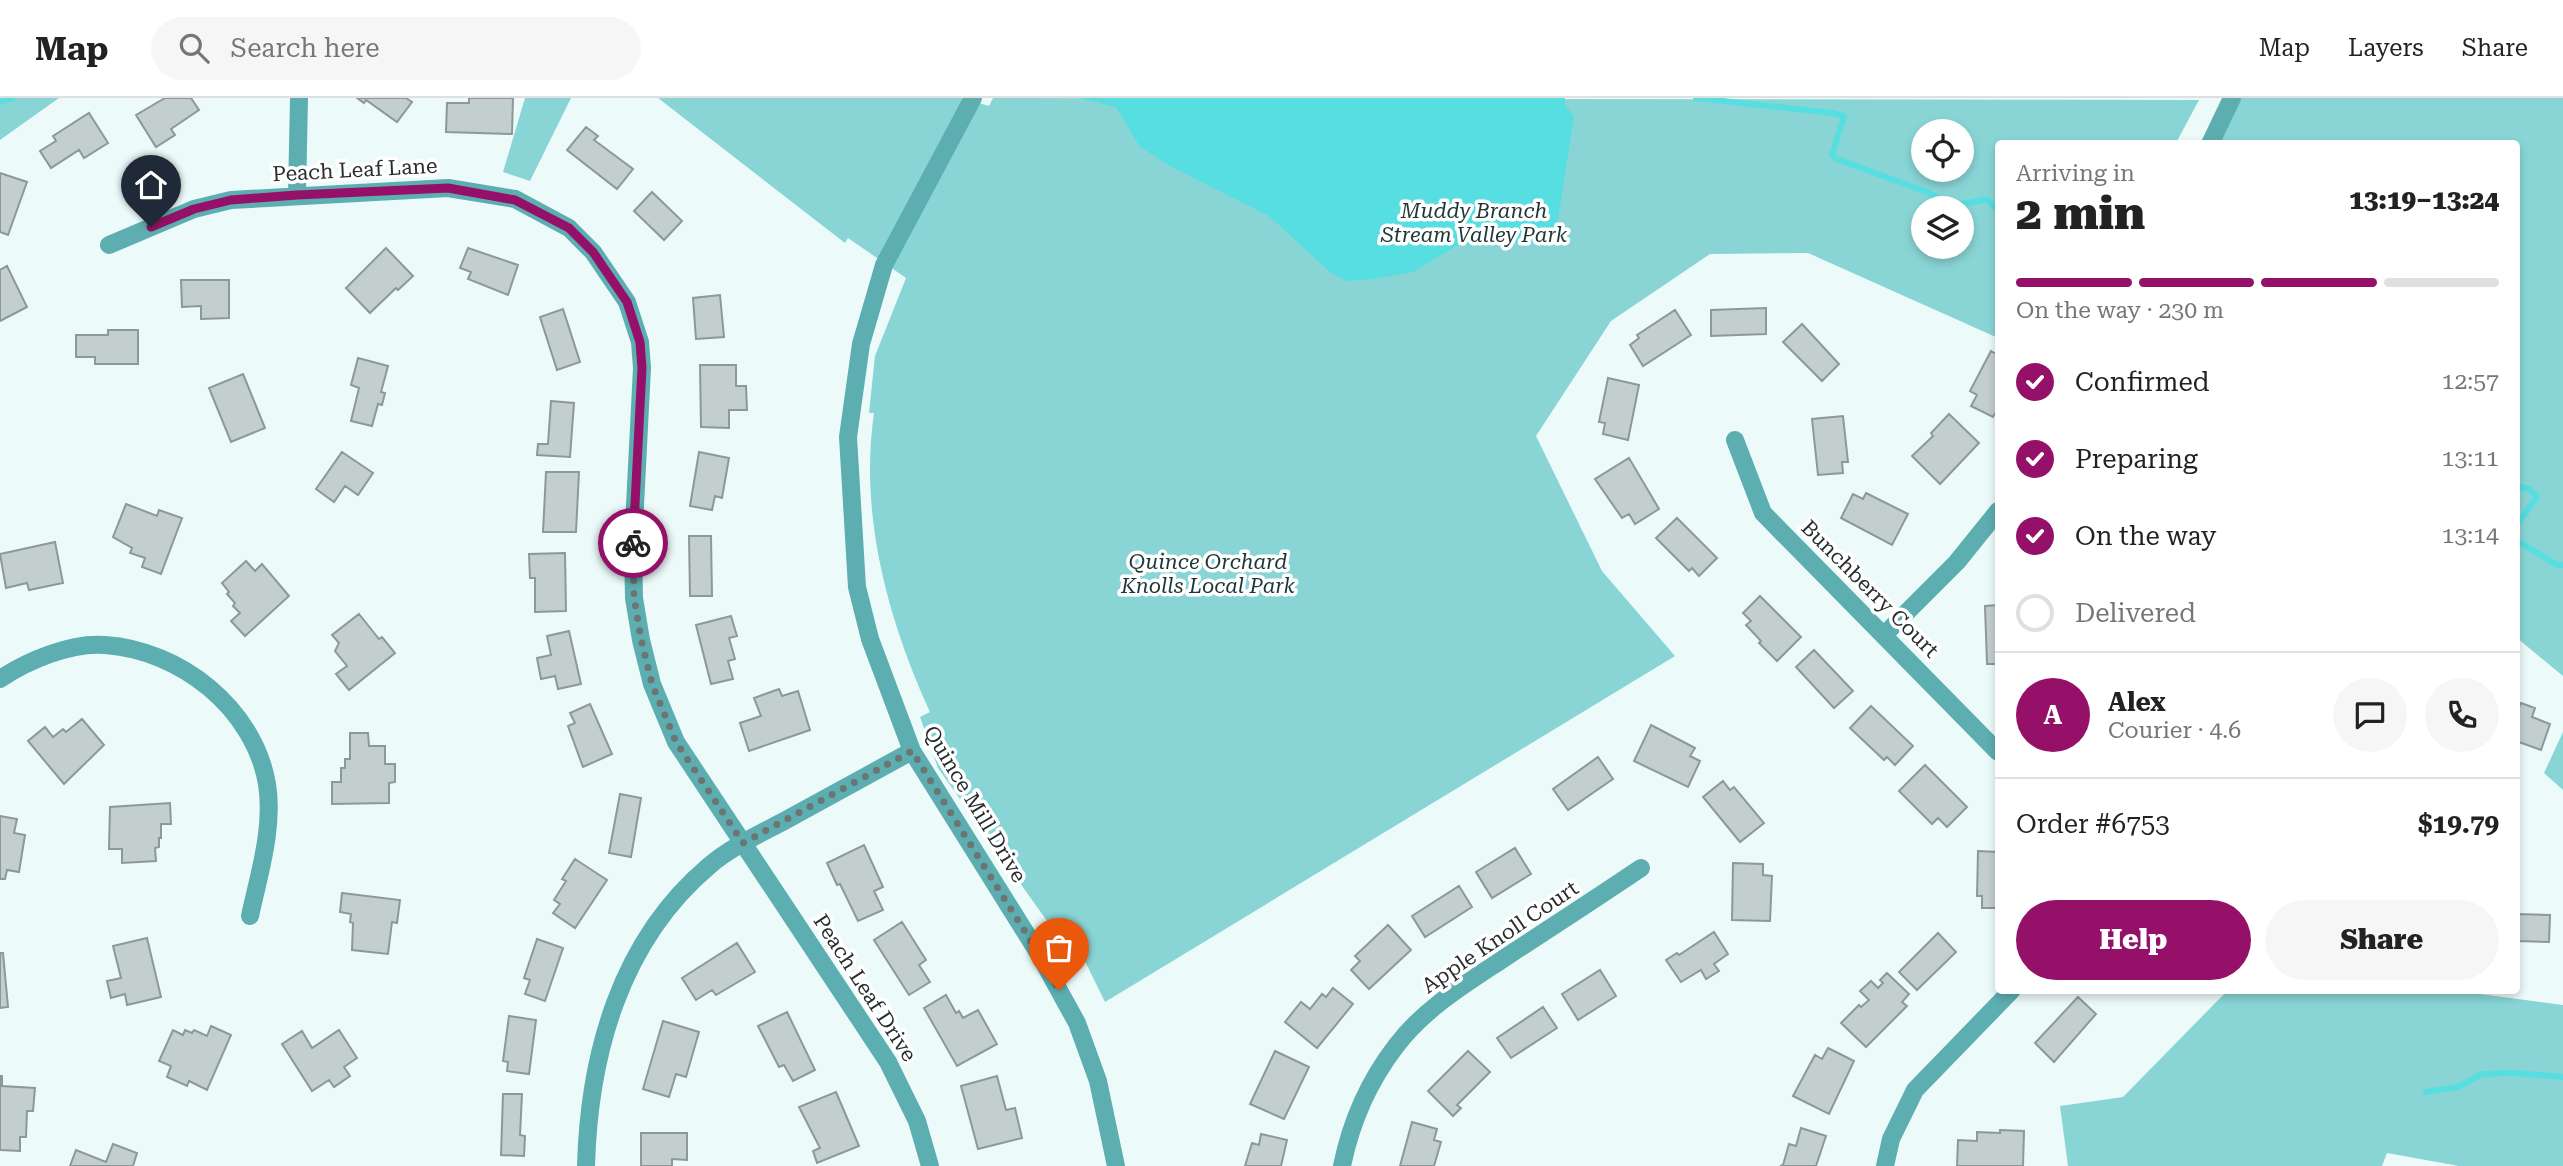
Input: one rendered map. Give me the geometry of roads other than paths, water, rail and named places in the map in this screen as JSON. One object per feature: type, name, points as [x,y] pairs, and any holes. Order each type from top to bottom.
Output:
[{"type":"street","points":[[297,195],[299,98]]},
{"type":"street","name":"Quince Mill Drive","points":[[973,98],[884,265],[861,344],[848,437],[857,587],[870,639],[912,751],[1039,954],[1077,1023],[1098,1081],[1116,1166]]},
{"type":"street","points":[[2212,140],[2232,98]]},
{"type":"street","name":"Peach Leaf Lane","points":[[109,245],[194,209],[231,200],[448,188],[515,200],[569,228],[593,252],[621,292],[640,342],[642,368],[633,545],[634,597],[652,684],[676,742],[743,843]]},
{"type":"street","name":"Bunchberry Court","points":[[1735,440],[1763,513],[1995,749]]},
{"type":"street","points":[[1884,635],[1957,562],[1995,515]]},
{"type":"street","points":[[0,679],[17,668],[57,651],[104,645],[154,655],[196,676],[233,711],[256,746],[267,785],[267,832],[250,916]]},
{"type":"street","points":[[586,1166],[587,1128],[606,1022],[635,956],[664,913],[709,866],[743,843],[912,751]]},
{"type":"street","name":"Peach Leaf Drive","points":[[743,843],[888,1062],[917,1121],[930,1166]]},
{"type":"street","name":"Apple Knoll Court","points":[[1342,1166],[1357,1112],[1373,1080],[1397,1045],[1421,1020],[1459,988],[1640,868]]},
{"type":"street","points":[[1885,1166],[1891,1139],[1915,1090],[2008,994]]},
{"type":"waterway","points":[[0,102],[13,98]]},
{"type":"waterway","points":[[1696,98],[1844,116],[1832,155],[1837,159],[1930,193],[1943,202],[1963,204],[1986,199],[1995,207]]},
{"type":"waterway","points":[[2520,487],[2530,489],[2537,497],[2520,520]]},
{"type":"waterway","points":[[2520,542],[2557,565],[2563,565]]},
{"type":"waterway","points":[[2426,1092],[2458,1087],[2482,1074],[2515,1073],[2563,1077]]},
{"type":"park label","name":"Muddy Branch Stream Valley Park","points":[[1474,223]]},
{"type":"park label","name":"Quince Orchard Knolls Local Park","points":[[1208,574]]}]
